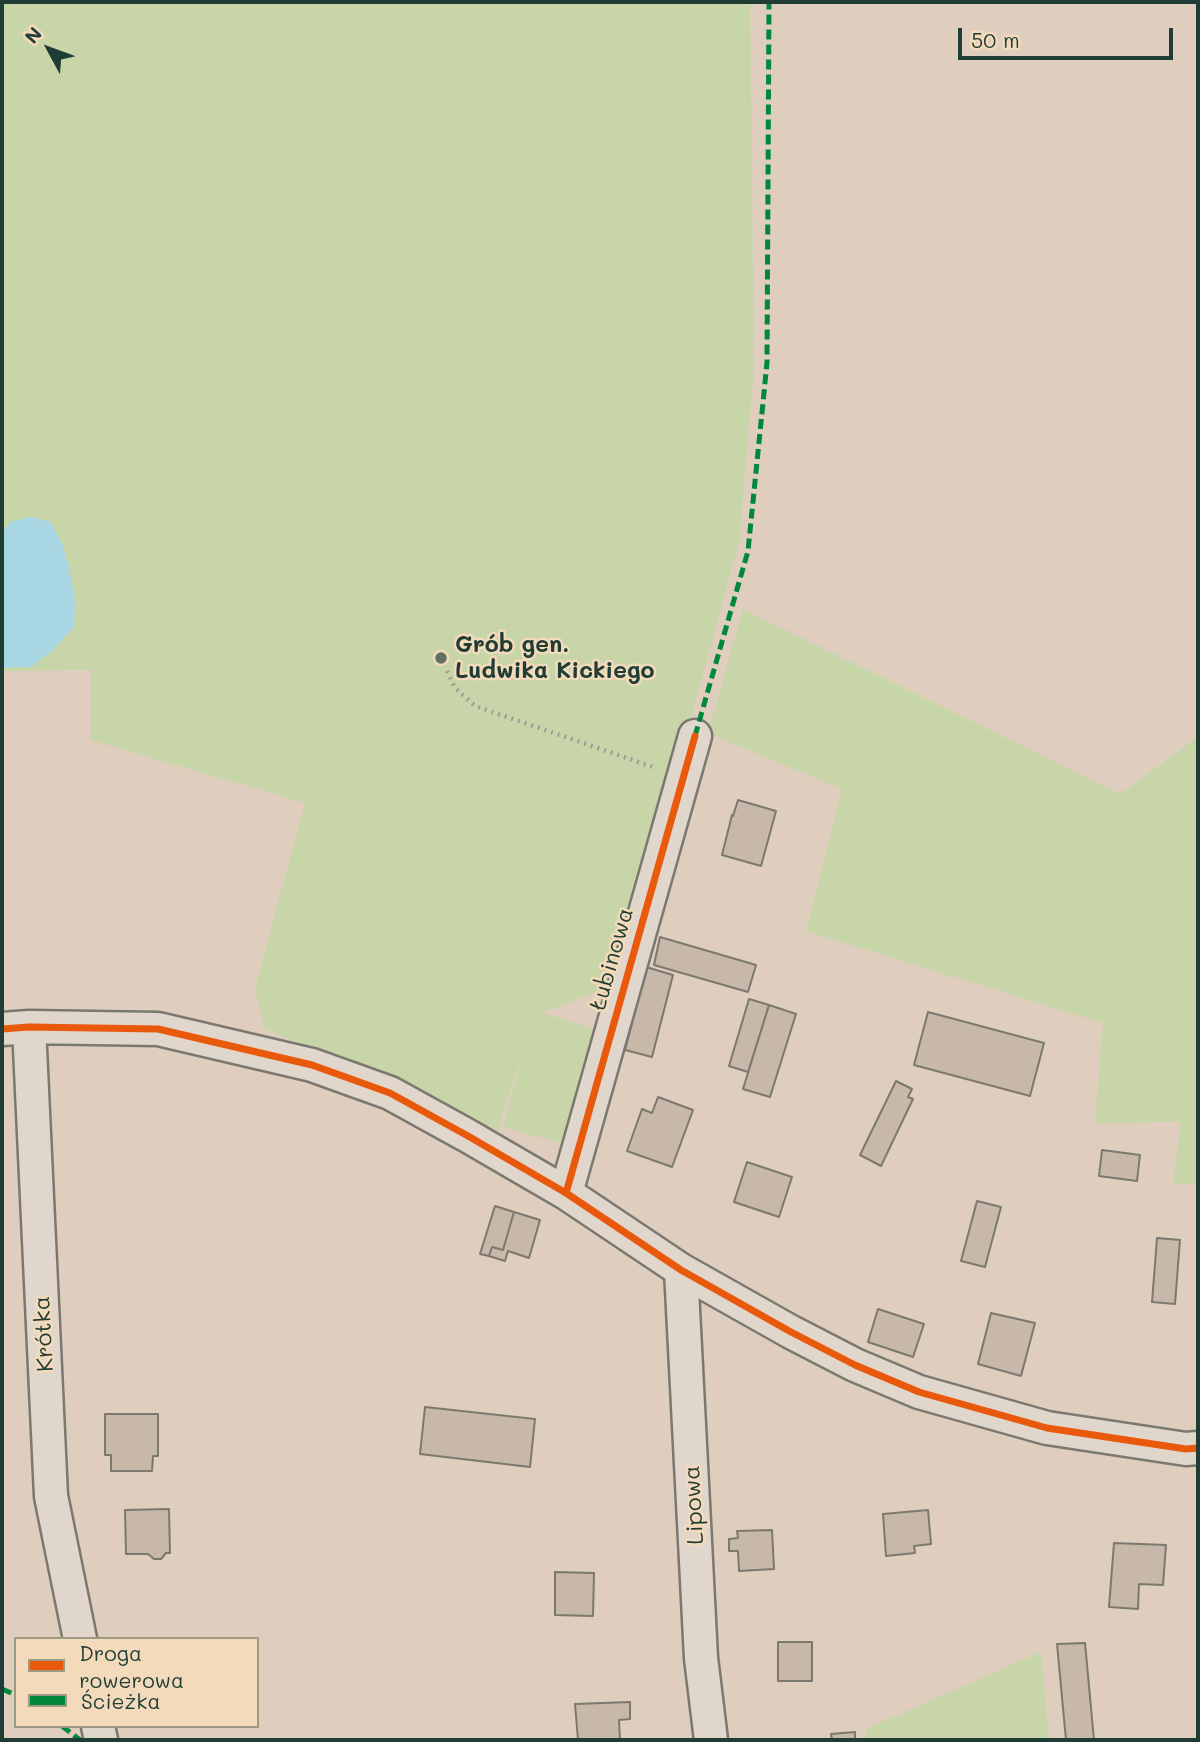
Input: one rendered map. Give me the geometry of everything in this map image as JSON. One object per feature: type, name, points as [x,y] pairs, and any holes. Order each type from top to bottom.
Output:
[{"type":"street","name":"Łubinowa","points":[[566,1192],[695,736]]},
{"type":"street","points":[[15,1028],[158,1029],[312,1065],[390,1093],[566,1192],[681,1270],[823,1349],[919,1392],[1047,1428],[1186,1449],[1198,1448]]},
{"type":"street","name":"Krótka","points":[[15,1028],[51,1496],[80,1637]]},
{"type":"street","name":"Lipowa","points":[[681,1270],[701,1658],[711,1740]]},
{"type":"path","points":[[447,671],[455,688],[475,706],[683,777]]},
{"type":"green space","points":[[2,2],[750,2],[754,368],[739,542],[691,718],[609,987],[542,1013],[593,1028],[561,1143],[503,1127],[528,1034],[496,1136],[392,1082],[265,1029],[255,988],[305,803],[91,740],[91,670],[2,671]]},
{"type":"green space","points":[[743,609],[1120,794],[1198,737],[1198,1183],[1173,1184],[1181,1122],[1095,1123],[1103,1023],[806,931],[842,789],[708,733]]},
{"type":"green space","points":[[1041,1652],[1049,1740],[866,1740],[866,1729]]},
{"type":"water","points":[[31,517],[51,522],[62,544],[75,602],[74,627],[52,651],[31,667],[2,668],[2,533],[10,522]]},
{"type":"building","points":[[738,800],[776,811],[761,866],[722,855]]},
{"type":"building","points":[[660,937],[756,965],[748,992],[654,965]]},
{"type":"building","points":[[646,967],[673,975],[652,1057],[625,1050]]},
{"type":"building","points":[[749,999],[769,1005],[748,1072],[729,1066]]},
{"type":"building","points":[[769,1005],[796,1014],[770,1097],[743,1089]]},
{"type":"building","points":[[928,1012],[1044,1043],[1030,1096],[914,1065]]},
{"type":"building","points":[[896,1081],[912,1089],[908,1097],[913,1099],[881,1166],[860,1155]]},
{"type":"building","points":[[658,1097],[693,1110],[672,1167],[627,1151],[642,1109],[652,1113]]},
{"type":"building","points":[[1102,1150],[1140,1155],[1137,1181],[1099,1176]]},
{"type":"building","points":[[747,1162],[792,1177],[779,1217],[734,1202]]},
{"type":"building","points":[[977,1201],[1001,1207],[985,1267],[961,1261]]},
{"type":"building","points":[[495,1206],[514,1212],[503,1250],[492,1247],[489,1256],[480,1254]]},
{"type":"building","points":[[514,1212],[540,1220],[529,1258],[508,1251],[505,1261],[489,1256],[492,1247],[503,1250]]},
{"type":"building","points":[[1157,1238],[1180,1240],[1175,1304],[1152,1302]]},
{"type":"building","points":[[878,1309],[924,1324],[913,1357],[868,1342]]},
{"type":"building","points":[[991,1313],[1035,1323],[1021,1376],[978,1364]]},
{"type":"building","points":[[425,1407],[535,1419],[530,1467],[420,1454]]},
{"type":"building","points":[[105,1414],[158,1414],[158,1456],[153,1456],[152,1471],[111,1471],[111,1455],[105,1455]]},
{"type":"building","points":[[169,1509],[170,1553],[166,1553],[161,1559],[154,1559],[148,1554],[126,1554],[125,1510]]},
{"type":"building","points":[[928,1510],[931,1544],[914,1546],[915,1553],[886,1556],[883,1514]]},
{"type":"building","points":[[772,1530],[774,1569],[739,1571],[738,1551],[729,1551],[729,1539],[738,1538],[737,1531]]},
{"type":"building","points":[[1114,1543],[1166,1545],[1163,1585],[1139,1584],[1138,1609],[1109,1607]]},
{"type":"building","points":[[555,1572],[594,1573],[593,1616],[555,1615]]},
{"type":"building","points":[[778,1642],[812,1642],[812,1681],[778,1681]]},
{"type":"building","points":[[1085,1643],[1094,1740],[1066,1740],[1057,1644]]},
{"type":"building","points":[[630,1702],[630,1719],[619,1720],[620,1740],[578,1740],[575,1704]]},
{"type":"building","points":[[855,1732],[855,1740],[832,1740],[831,1734]]},
{"type":"marked path","points":[[695,736],[748,551],[767,363],[769,2]]},
{"type":"marked path","points":[[2,1689],[14,1694]]},
{"type":"marked path","points":[[65,1728],[80,1740]]},
{"type":"cycle path","points":[[566,1193],[695,736]]},
{"type":"cycle path","points":[[2,1029],[158,1029],[312,1065],[390,1093],[468,1136],[566,1193],[681,1270],[855,1365],[919,1392],[1047,1428],[1186,1449],[1198,1448]]},
{"type":"place","name":"Grób gen. Ludwika Kickiego","points":[[441,658]]}]
